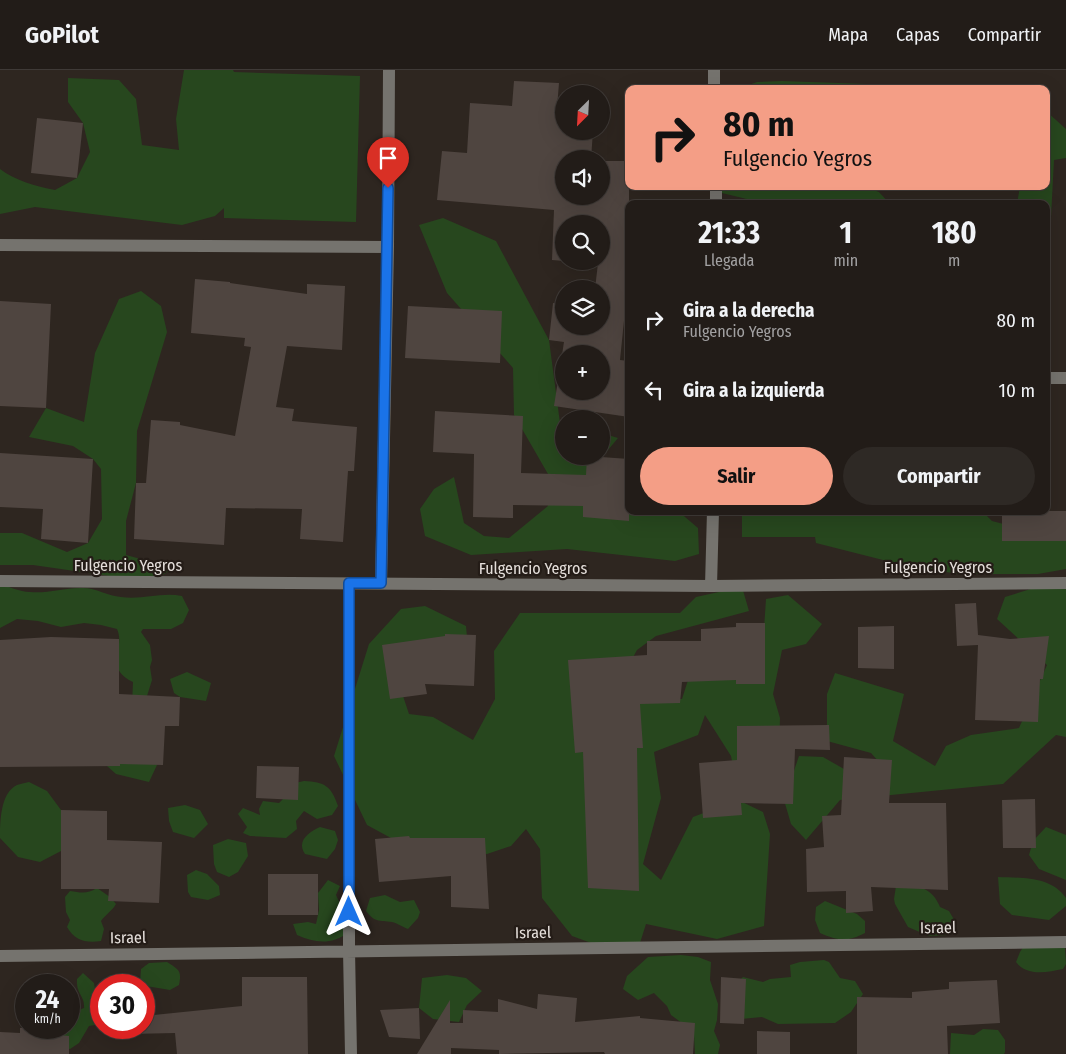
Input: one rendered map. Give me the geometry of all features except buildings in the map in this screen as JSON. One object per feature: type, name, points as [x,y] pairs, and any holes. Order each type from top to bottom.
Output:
[{"type":"street","points":[[381,583],[388,247],[389,70]]},
{"type":"street","points":[[714,70],[714,85]]},
{"type":"street","points":[[0,245],[388,247]]},
{"type":"street","points":[[1050,378],[1066,378]]},
{"type":"street","points":[[711,586],[712,515]]},
{"type":"street","name":"Fulgencio Yegros","points":[[0,581],[711,586],[1066,583]]},
{"type":"street","points":[[349,583],[349,950],[351,1054]]},
{"type":"street","name":"Israel","points":[[0,956],[1066,942]]},
{"type":"green space","points":[[184,70],[233,70],[234,72],[360,76],[356,222],[224,218],[224,208],[215,216],[182,225],[35,207],[0,214],[0,169],[26,182],[55,190],[77,178],[90,152],[83,123],[68,102],[68,78],[119,80],[136,99],[142,145],[179,150],[176,119]]},
{"type":"green space","points":[[782,81],[872,85],[749,85],[757,82]]},
{"type":"green space","points":[[1050,115],[1066,129],[1066,158],[1054,160],[1050,236],[1050,200],[1018,200],[1019,190],[1050,190]]},
{"type":"green space","points":[[722,190],[874,190],[879,192],[886,200],[751,200],[722,193]]},
{"type":"green space","points":[[443,218],[496,241],[549,340],[555,400],[557,400],[558,410],[555,410],[555,465],[601,465],[594,504],[625,510],[625,515],[683,515],[698,528],[699,554],[675,561],[567,549],[471,555],[425,536],[420,509],[434,489],[454,477],[464,523],[484,536],[509,538],[548,506],[548,474],[514,415],[513,368],[447,293],[419,225]]},
{"type":"green space","points":[[141,291],[161,306],[167,332],[137,431],[136,483],[126,521],[126,555],[174,568],[151,582],[33,565],[0,565],[0,533],[22,533],[67,552],[88,543],[102,519],[101,469],[93,459],[73,446],[29,437],[46,408],[84,422],[95,353],[119,299]]},
{"type":"green space","points":[[610,436],[618,438],[610,448]]},
{"type":"green space","points":[[742,515],[986,515],[992,521],[1042,534],[1066,532],[1066,569],[1038,574],[957,574],[887,561],[816,543],[815,537],[742,537]]},
{"type":"green space","points":[[1066,578],[1066,737],[1056,735],[1003,784],[840,800],[806,840],[791,824],[784,800],[799,756],[823,757],[865,781],[887,771],[871,753],[827,741],[827,694],[835,673],[904,694],[893,741],[935,766],[946,746],[971,735],[1019,728],[1047,665],[997,619],[1005,597]]},
{"type":"green space","points":[[0,585],[30,592],[70,588],[93,589],[129,598],[167,595],[182,596],[189,610],[183,623],[171,629],[143,629],[141,632],[150,645],[152,660],[150,667],[152,680],[147,696],[146,749],[157,765],[149,782],[116,774],[107,766],[106,761],[132,706],[133,682],[124,677],[119,671],[117,664],[119,636],[117,629],[84,623],[61,627],[38,621],[17,619],[0,628]]},
{"type":"green space","points":[[742,587],[749,611],[656,636],[637,650],[625,672],[631,698],[682,699],[689,677],[761,674],[766,599],[788,595],[822,624],[806,644],[782,650],[773,694],[780,718],[778,786],[736,781],[731,756],[705,715],[698,735],[654,752],[661,798],[643,864],[661,880],[693,817],[738,800],[763,812],[770,834],[764,926],[717,939],[646,924],[639,946],[616,952],[572,936],[542,898],[540,849],[526,829],[511,846],[487,854],[415,851],[367,825],[334,756],[369,644],[401,609],[425,606],[466,626],[470,671],[394,669],[409,714],[433,717],[473,740],[495,699],[494,651],[520,613],[680,613],[696,597]]},
{"type":"green space","points":[[187,672],[211,683],[206,701],[180,697],[174,693],[170,679]]},
{"type":"green space","points":[[304,781],[322,784],[330,790],[338,806],[332,815],[317,819],[304,811],[296,821],[297,829],[286,838],[250,836],[243,833],[247,827],[238,814],[243,808],[260,815],[259,809],[263,801],[279,803],[295,783]]},
{"type":"green space","points":[[29,782],[47,791],[61,810],[68,832],[61,851],[40,862],[18,857],[0,838],[2,809],[7,795],[17,785]]},
{"type":"green space","points":[[185,805],[200,810],[208,824],[194,838],[173,832],[169,821],[168,808]]},
{"type":"green space","points":[[320,827],[335,831],[338,840],[335,849],[327,859],[305,854],[302,845],[305,838]]},
{"type":"green space","points":[[1046,827],[1066,835],[1066,880],[1039,869],[1029,855],[1033,841]]},
{"type":"green space","points":[[228,839],[246,843],[248,856],[238,872],[229,877],[217,872],[214,864],[213,845]]},
{"type":"green space","points":[[196,870],[207,874],[219,886],[220,895],[208,900],[191,897],[188,892],[187,875]]},
{"type":"green space","points":[[998,877],[1026,878],[1044,882],[1060,891],[1066,898],[1066,906],[1049,920],[1012,915],[1000,904]]},
{"type":"green space","points":[[328,880],[340,886],[336,895],[343,910],[348,933],[335,940],[323,942],[297,935],[293,924],[308,922],[316,924],[319,910],[318,893]]},
{"type":"green space","points":[[911,884],[929,892],[940,907],[949,911],[956,923],[947,935],[929,936],[908,927],[894,899],[896,886]]},
{"type":"green space","points":[[97,888],[116,904],[101,921],[104,929],[101,941],[90,942],[77,938],[67,927],[70,920],[66,912],[65,897],[70,891],[84,892]]},
{"type":"green space","points":[[385,895],[400,902],[414,900],[420,912],[418,918],[408,929],[394,923],[375,919],[366,911],[370,898]]},
{"type":"green space","points":[[825,901],[857,914],[865,921],[865,933],[853,938],[843,939],[832,938],[820,933],[815,920],[816,907]]},
{"type":"green space","points":[[1025,944],[1065,947],[1066,964],[1063,969],[1051,971],[1032,972],[1026,970],[1016,962]]},
{"type":"green space","points":[[681,955],[698,957],[711,962],[710,980],[718,1004],[714,1031],[720,1045],[718,1054],[695,1054],[694,1035],[686,1026],[671,1015],[667,1006],[654,993],[638,1000],[623,989],[627,976],[648,957]]},
{"type":"green space","points":[[824,960],[829,962],[840,978],[855,981],[863,994],[851,1012],[835,1023],[778,1024],[762,1017],[741,1019],[737,983],[743,977],[763,982],[770,979],[791,977],[790,965],[800,962]]},
{"type":"green space","points":[[167,962],[174,967],[180,973],[179,985],[170,990],[155,988],[155,974],[141,974],[141,969],[149,963]]},
{"type":"green space","points":[[83,973],[90,979],[90,1026],[79,1043],[70,1049],[57,1045],[56,1039],[80,1039],[80,1010],[84,1008],[84,1004],[80,994],[80,976]]},
{"type":"green space","points":[[447,975],[466,978],[482,991],[467,1005],[459,1022],[433,1019],[419,1008],[422,978]]},
{"type":"green space","points":[[983,1029],[998,1030],[1005,1040],[1004,1054],[950,1054],[951,1033],[974,1035]]},
{"type":"route","points":[[349,912],[349,583],[381,583],[388,188]]}]
